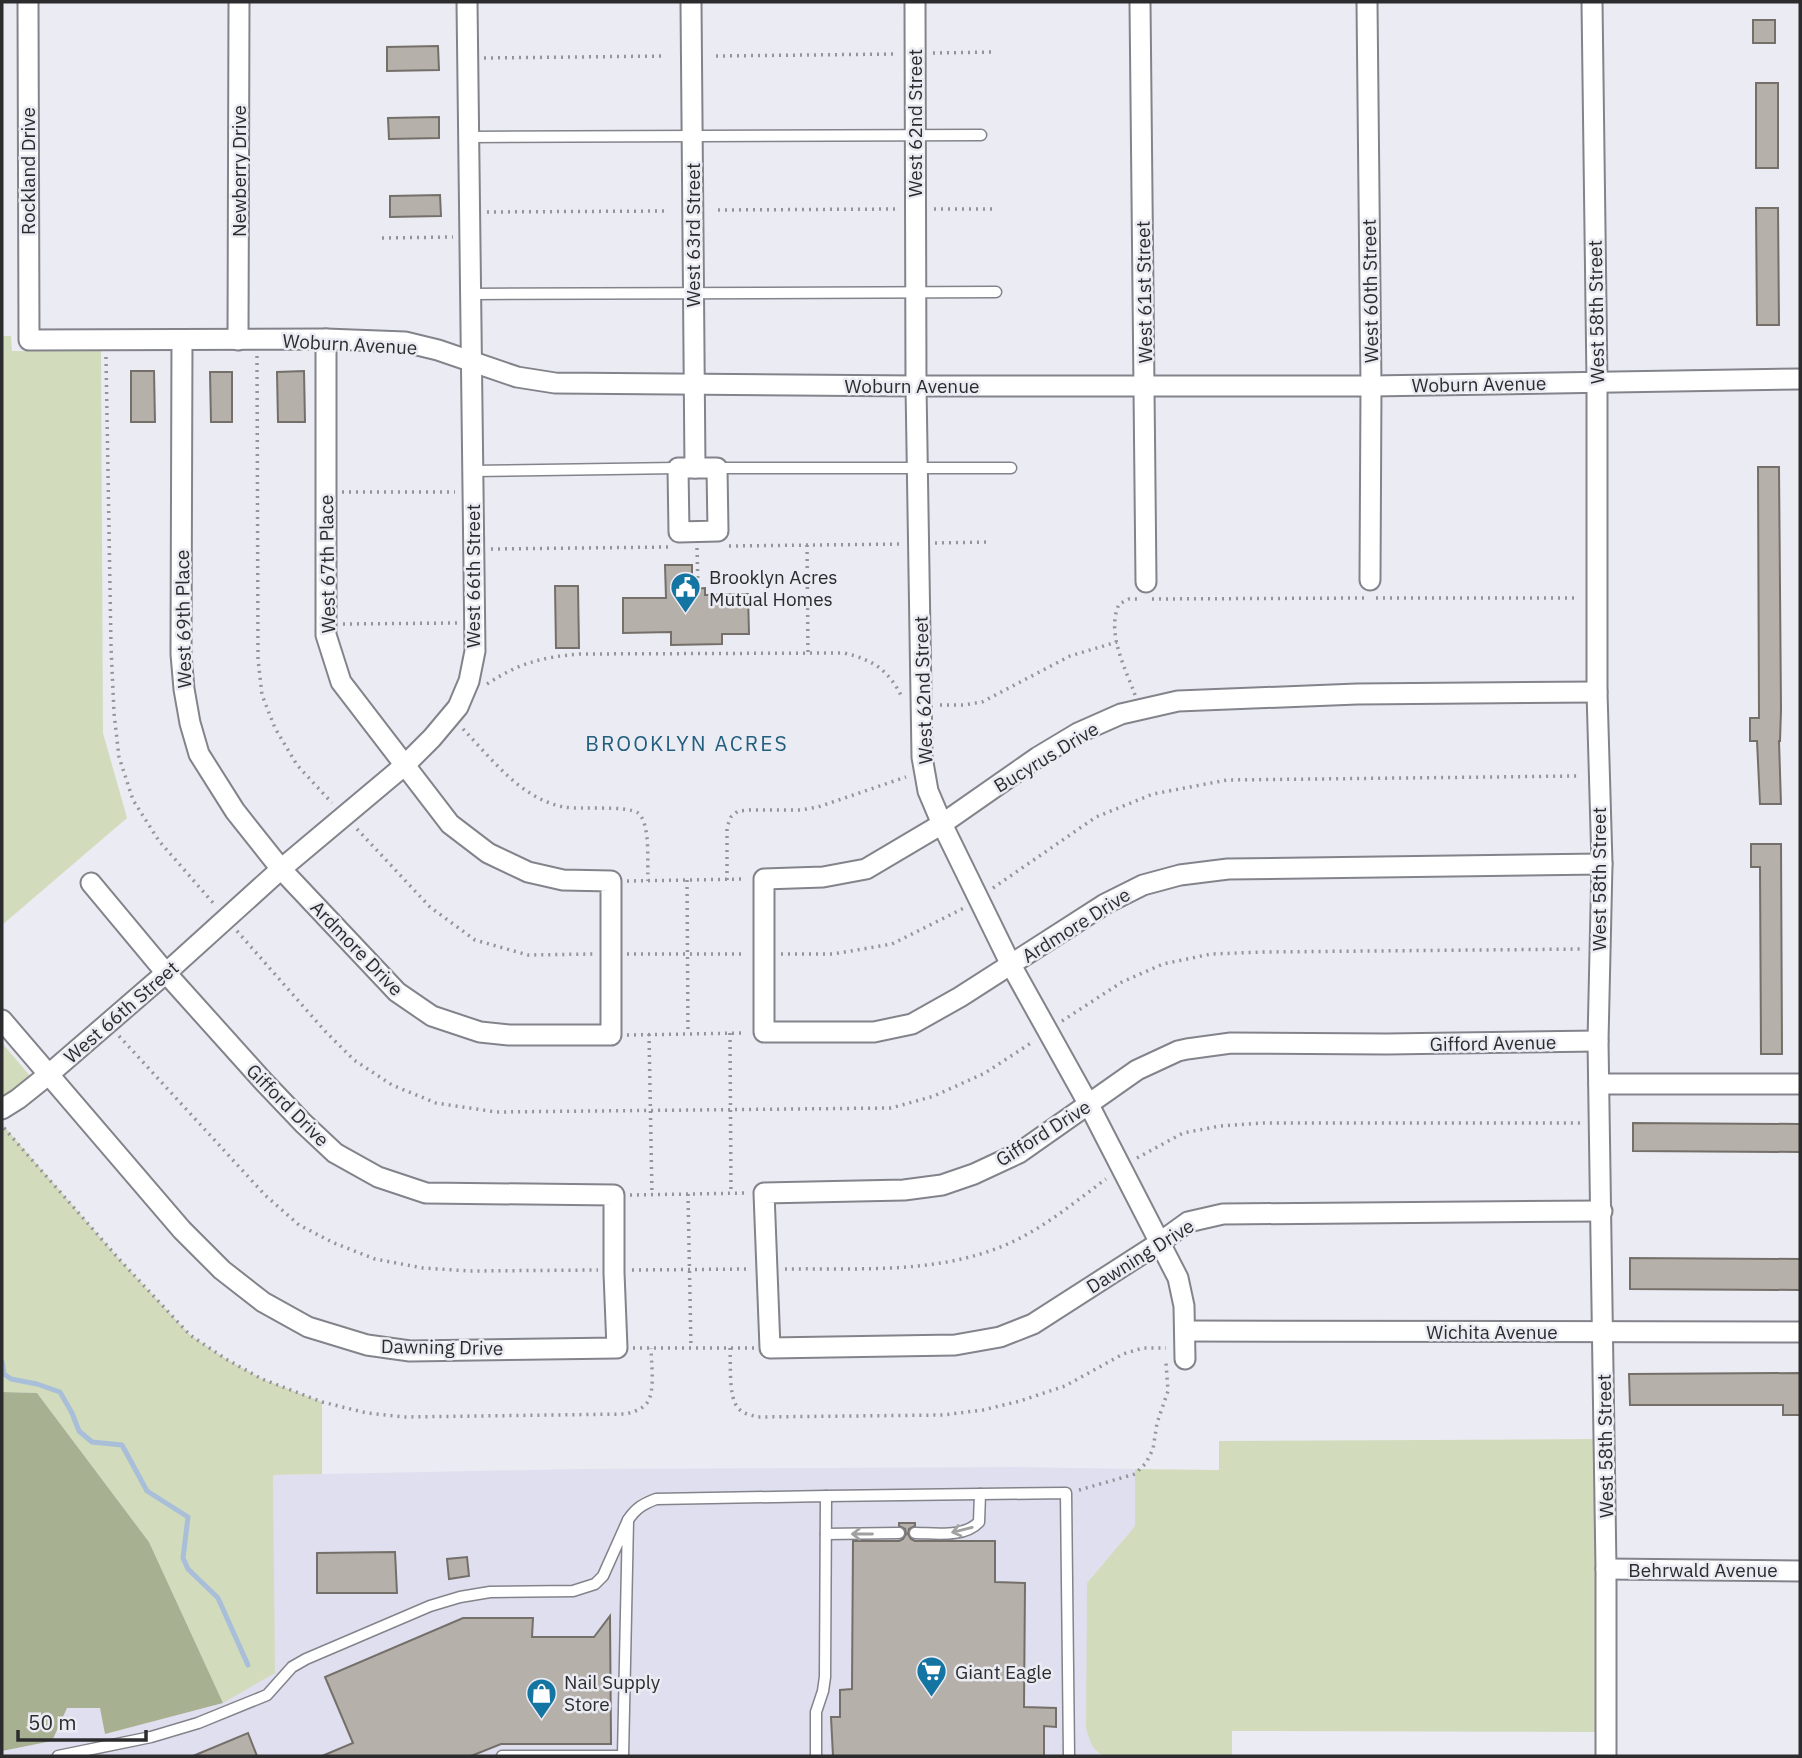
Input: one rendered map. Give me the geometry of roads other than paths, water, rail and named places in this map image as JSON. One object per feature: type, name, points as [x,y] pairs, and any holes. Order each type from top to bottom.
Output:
[{"type":"street","name":"Rockland Drive","points":[[28,2],[29,340]]},
{"type":"street","name":"Newberry Drive","points":[[238,340],[239,2]]},
{"type":"street","name":"West 66th Street","points":[[2,1109],[48,1075],[166,974],[281,869],[405,765],[458,707],[469,681],[475,651],[467,2]]},
{"type":"street","name":"West 63rd Street","points":[[691,2],[694,383],[679,531],[718,531],[717,468]]},
{"type":"street","name":"West 62nd Street","points":[[915,2],[916,386],[922,757],[928,791],[1011,965],[1089,1105],[1178,1278],[1185,1306],[1185,1359]]},
{"type":"street","name":"West 61st Street","points":[[1140,2],[1146,582]]},
{"type":"street","name":"West 60th Street","points":[[1367,2],[1370,580]]},
{"type":"street","name":"West 58th Street","points":[[1592,2],[1597,382],[1597,692],[1602,864],[1598,1041],[1606,1756]]},
{"type":"street","name":"Woburn Avenue","points":[[29,340],[326,339],[405,342],[438,350],[517,377],[555,383],[1371,386],[1800,379]]},
{"type":"street","name":"West 67th Place","points":[[326,339],[326,635],[341,682],[405,765]]},
{"type":"street","name":"West 69th Place","points":[[182,340],[181,654],[190,723],[199,754],[236,811],[281,869]]},
{"type":"street","points":[[687,468],[717,468]]},
{"type":"street","name":"Bucyrus Drive","points":[[764,1032],[764,879],[823,877],[866,869],[942,824],[1038,757],[1078,733],[1121,714],[1178,701],[1228,698],[1597,692]]},
{"type":"street","name":"Ardmore Drive","points":[[281,869],[397,992],[432,1016],[480,1032],[509,1035],[611,1035],[611,881],[563,880],[528,872],[488,853],[450,824],[405,765]]},
{"type":"street","name":"Ardmore Drive","points":[[764,1032],[874,1032],[912,1024],[960,998],[1105,904],[1143,885],[1180,875],[1228,869],[1602,864]]},
{"type":"street","name":"Gifford Drive","points":[[91,883],[166,974],[303,1123],[335,1153],[378,1177],[426,1193],[614,1195],[616,1271]]},
{"type":"street","name":"Dawning Drive","points":[[2,1020],[182,1230],[222,1270],[262,1302],[308,1327],[367,1345],[410,1351],[617,1348],[616,1271]]},
{"type":"street","name":"Gifford Avenue","points":[[1387,1044],[1598,1041]]},
{"type":"street","name":"Gifford Drive","points":[[770,1348],[764,1193],[904,1190],[942,1185],[974,1174],[1019,1153],[1137,1070],[1178,1051],[1231,1043],[1387,1044]]},
{"type":"street","points":[[1600,1084],[1800,1084]]},
{"type":"street","name":"Dawning Drive","points":[[770,1348],[955,1345],[1000,1337],[1033,1324],[1159,1244],[1188,1222],[1223,1214],[1602,1212]]},
{"type":"street","name":"Wichita Avenue","points":[[1185,1331],[1800,1332]]},
{"type":"street","name":"Behrwald Avenue","points":[[1606,1569],[1800,1571]]},
{"type":"lane","points":[[469,137],[981,135]]},
{"type":"lane","points":[[471,293],[996,292]]},
{"type":"lane","points":[[473,471],[687,468]]},
{"type":"lane","points":[[717,468],[1011,468]]},
{"type":"lane","points":[[58,1756],[151,1737],[198,1723],[267,1695],[292,1667],[306,1659],[430,1606],[490,1592],[573,1591],[595,1584],[603,1576],[635,1509],[656,1499],[1066,1493],[1069,1756]]},
{"type":"lane","points":[[915,1533],[953,1533],[972,1529],[979,1522],[980,1494]]},
{"type":"lane","points":[[816,1756],[816,1712],[825,1677],[826,1496]]},
{"type":"lane","points":[[502,1756],[623,1756],[628,1520]]},
{"type":"lane","points":[[826,1534],[899,1534]]},
{"type":"waterway","points":[[2,1362],[4,1374],[11,1379],[60,1392],[79,1431],[92,1442],[122,1445],[147,1491],[188,1517],[183,1558],[188,1569],[218,1598],[248,1665]]},
{"type":"place","name":"Brooklyn Acres Mutual Homes","points":[[686,615]]},
{"type":"place","name":"Giant Eagle","points":[[932,1699]]},
{"type":"place","name":"Nail Supply Store","points":[[541,1720]]},
{"type":"district","name":"BROOKLYN ACRES","points":[[687,743]]}]
